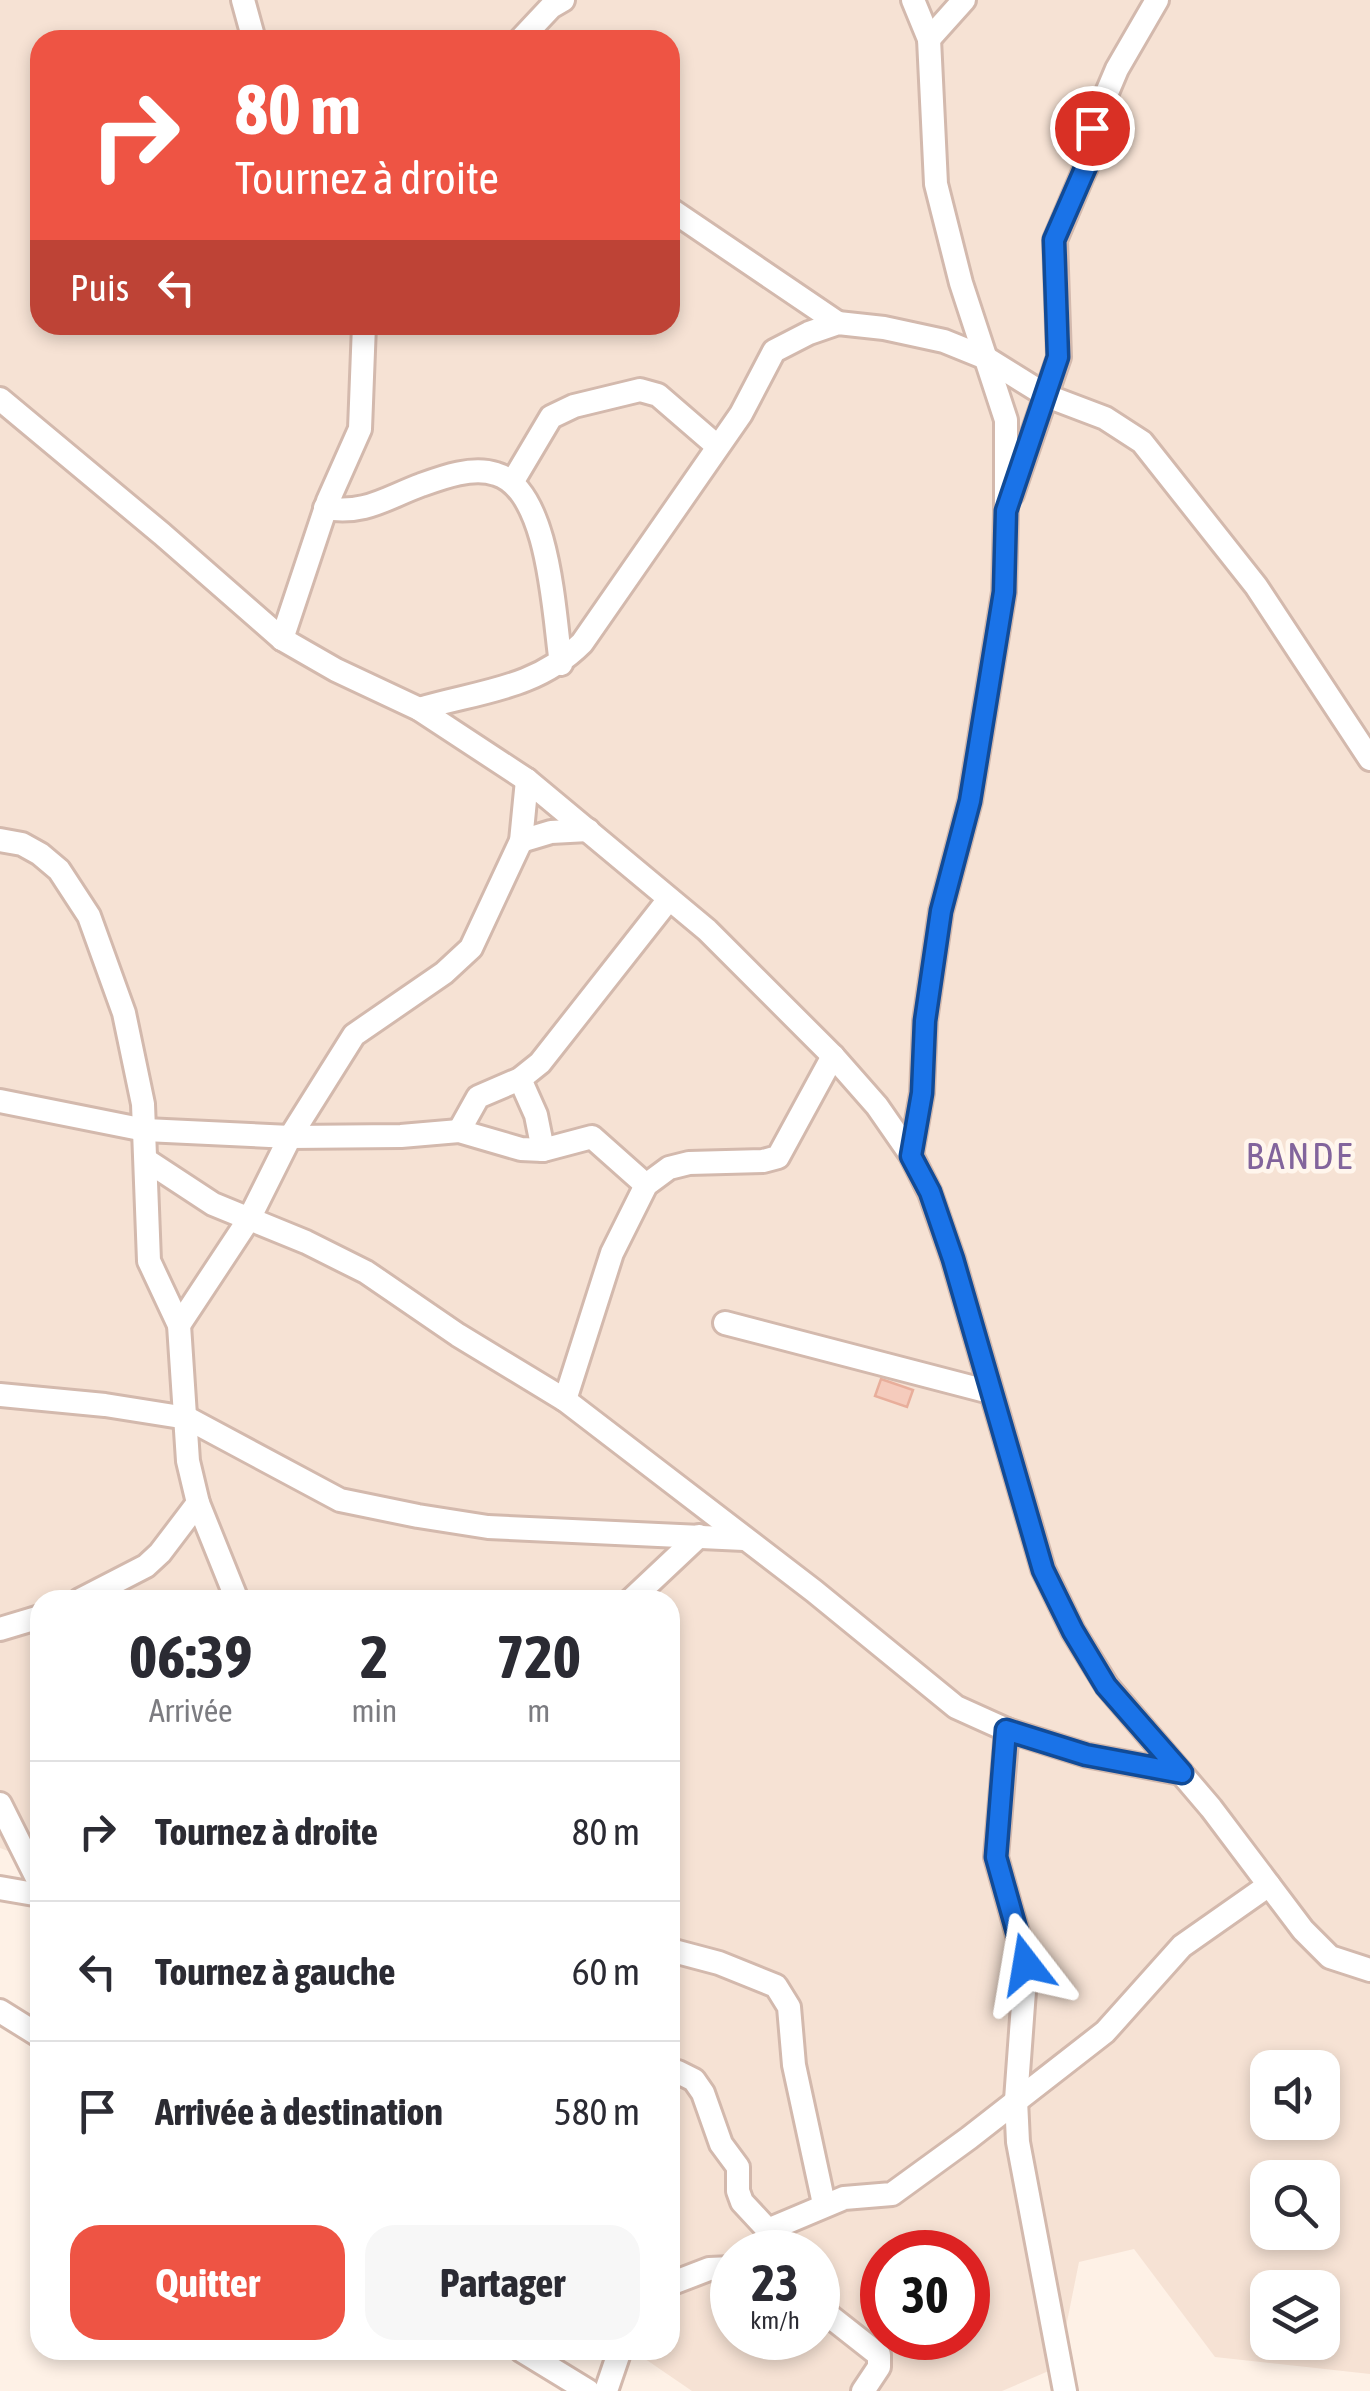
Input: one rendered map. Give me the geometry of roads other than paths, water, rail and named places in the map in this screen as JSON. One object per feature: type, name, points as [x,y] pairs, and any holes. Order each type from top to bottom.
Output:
[{"type":"street","points":[[243,0],[251,30]]},
{"type":"street","points":[[530,21],[563,0]]},
{"type":"street","points":[[911,1156],[922,1093],[925,1021],[941,911],[970,801],[1004,592],[1006,511],[1006,420],[962,284],[936,184],[929,39],[913,0]]},
{"type":"street","points":[[929,39],[964,0]]},
{"type":"street","points":[[1006,511],[1058,357],[1054,240],[1088,162],[1092,128],[1116,70],[1156,0]]},
{"type":"street","points":[[680,216],[838,323],[944,341],[986,358],[1047,396],[1105,418],[1142,442],[1256,586],[1370,759]]},
{"type":"street","points":[[419,709],[529,680],[561,664],[582,643],[741,414],[774,351],[838,323]]},
{"type":"street","points":[[282,640],[325,508],[360,428],[364,335]]},
{"type":"street","points":[[513,482],[551,417],[574,406],[640,390],[658,395],[717,446]]},
{"type":"street","points":[[0,399],[282,640],[419,709],[528,780],[707,930],[878,1106],[930,1192],[1043,1570],[1073,1631],[1106,1686],[1182,1773],[1303,1930],[1330,1957],[1370,1970]]},
{"type":"street","points":[[325,508],[356,512],[425,483],[472,471],[496,473],[513,482],[526,498],[542,540],[561,664]]},
{"type":"street","points":[[179,1325],[249,1219],[290,1137],[354,1035],[444,973],[471,948],[522,842],[528,780]]},
{"type":"street","points":[[522,842],[551,832],[588,830]]},
{"type":"street","points":[[0,840],[22,844],[59,870],[89,916],[124,1014],[143,1104],[149,1261],[179,1325],[188,1461],[198,1503],[233,1590]]},
{"type":"street","points":[[459,1131],[478,1098],[520,1079],[540,1063],[669,898]]},
{"type":"street","points":[[565,1400],[588,1318],[612,1254],[646,1185],[668,1168],[689,1163],[778,1157],[833,1056]]},
{"type":"street","points":[[520,1079],[536,1114],[544,1150]]},
{"type":"street","points":[[0,1101],[144,1130],[290,1137],[459,1131],[521,1150],[544,1150],[592,1137],[646,1185]]},
{"type":"street","points":[[146,1160],[213,1204],[306,1242],[366,1272],[458,1335],[565,1400],[814,1591],[956,1706],[1006,1730],[1086,1755],[1182,1773]]},
{"type":"street","points":[[725,1323],[990,1392]]},
{"type":"street","points":[[0,1394],[186,1418],[340,1500],[488,1527],[744,1539]]},
{"type":"street","points":[[115,1590],[160,1553],[198,1503]]},
{"type":"street","points":[[642,1590],[699,1536]]},
{"type":"street","points":[[0,1628],[30,1620]]},
{"type":"street","points":[[1006,1730],[996,1857],[1026,1964],[1016,2100],[1018,2142],[1065,2391]]},
{"type":"street","points":[[0,1804],[30,1864]]},
{"type":"street","points":[[787,2230],[824,2204],[844,2198],[892,2194],[1105,2032],[1182,1946],[1270,1885]]},
{"type":"street","points":[[0,1888],[30,1893]]},
{"type":"street","points":[[680,1953],[719,1963],[776,1986],[789,2007],[792,2052],[824,2204]]},
{"type":"street","points":[[0,2011],[30,2030]]},
{"type":"street","points":[[680,2073],[694,2080],[702,2093],[721,2144],[738,2166],[742,2202],[764,2230]]},
{"type":"street","points":[[680,2280],[710,2269]]},
{"type":"street","points":[[840,2324],[879,2356],[879,2367],[863,2391]]},
{"type":"street","points":[[537,2360],[588,2391]]},
{"type":"street","points":[[606,2391],[617,2360]]},
{"type":"district","name":"BANDE","points":[[1300,1156]]}]
